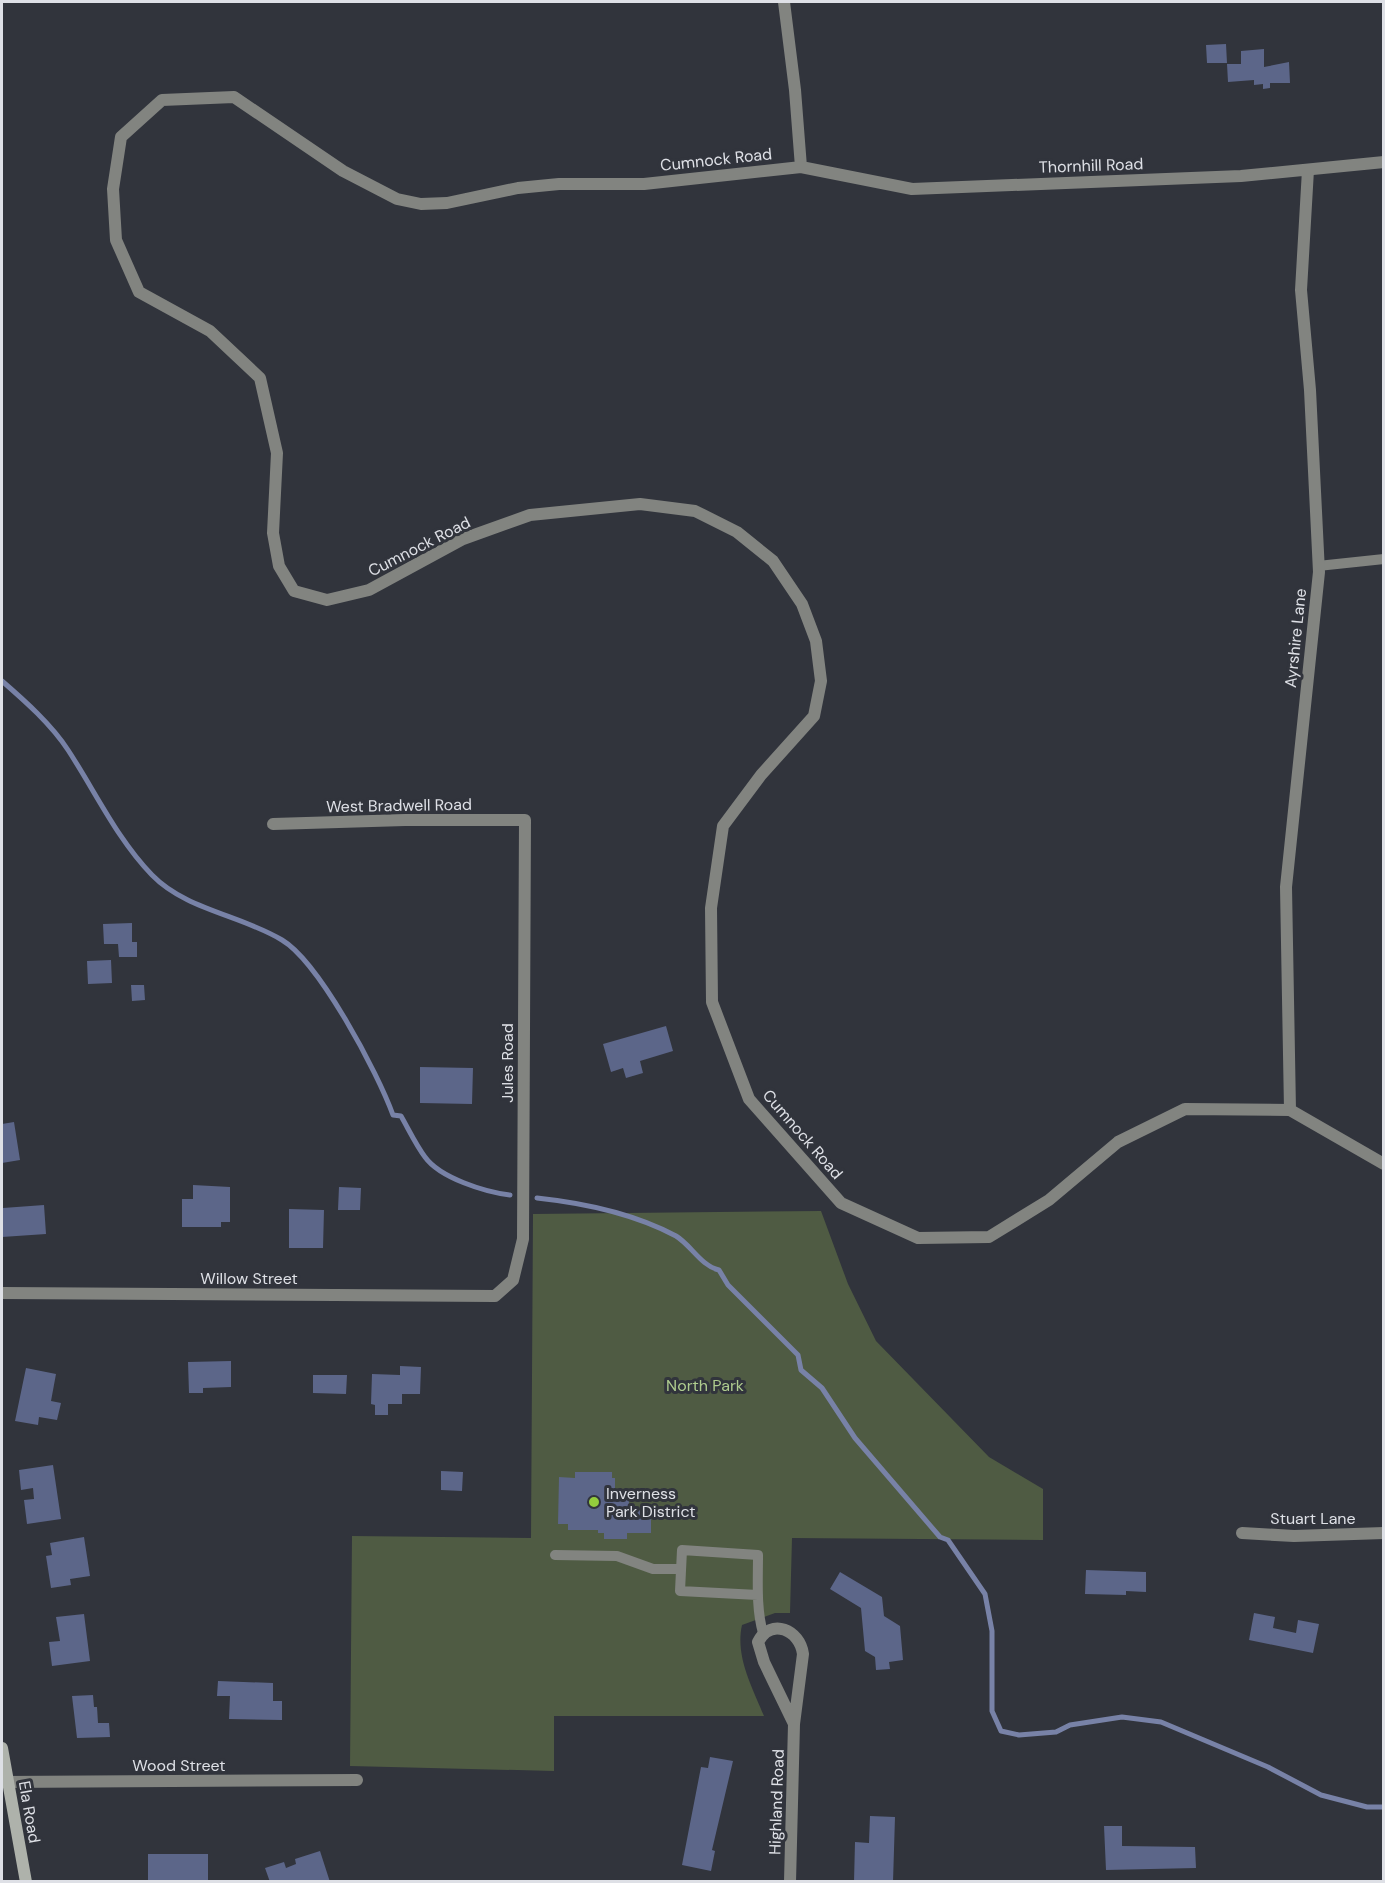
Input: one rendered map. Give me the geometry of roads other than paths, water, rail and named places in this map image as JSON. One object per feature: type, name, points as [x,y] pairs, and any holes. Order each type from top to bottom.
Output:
[{"type":"main road","name":"Ela Road","points":[[2,1748],[4,1782],[26,1881]]},
{"type":"street","points":[[784,2],[801,167]]},
{"type":"street","name":"Cumnock Road","points":[[801,167],[644,183],[539,186],[447,203],[421,204],[398,199],[343,171],[234,97],[162,100],[121,137],[113,189],[116,240],[139,292],[210,332],[260,378],[277,453],[273,533],[279,566],[294,591],[327,600],[369,590],[404,568],[463,539],[530,515],[640,504],[695,511],[737,532],[773,561],[802,604],[816,641],[821,681],[814,717],[761,775],[723,826],[711,909],[712,1002],[749,1099],[841,1203],[918,1238],[989,1237],[1049,1200],[1118,1142],[1185,1109],[1290,1110],[1383,1164]]},
{"type":"street","name":"Thornhill Road","points":[[801,167],[912,189],[1241,176],[1383,162]]},
{"type":"street","name":"Ayrshire Lane","points":[[1290,1110],[1286,887],[1318,566],[1310,390],[1301,290],[1308,170]]},
{"type":"street","name":"West Bradwell Road","points":[[273,824],[405,820],[525,820]]},
{"type":"street","name":"Jules Road","points":[[495,1296],[513,1281],[523,1239],[525,820]]},
{"type":"street","name":"Willow Street","points":[[2,1293],[495,1296]]},
{"type":"street","name":"Stuart Lane","points":[[1242,1533],[1293,1536],[1383,1533]]},
{"type":"street","name":"Highland Road","points":[[790,1881],[794,1724],[803,1654],[802,1643],[783,1629],[770,1628],[763,1633],[758,1642],[764,1662],[794,1724]]},
{"type":"street","name":"Wood Street","points":[[4,1782],[357,1780]]},
{"type":"lane","points":[[1318,566],[1383,559]]},
{"type":"lane","points":[[758,1595],[680,1591],[682,1550],[758,1555],[759,1618],[763,1633]]},
{"type":"lane","points":[[555,1555],[617,1556],[652,1569],[681,1569]]},
{"type":"waterway","points":[[2,681],[37,713],[61,740],[117,830],[152,875],[181,896],[266,931],[297,952],[313,971],[346,1020],[375,1073],[393,1115],[401,1116],[419,1148],[432,1165],[464,1183],[510,1195]]},
{"type":"waterway","points":[[537,1198],[608,1210],[643,1221],[676,1236],[701,1260],[719,1270],[728,1285],[798,1355],[801,1370],[822,1388],[855,1438],[940,1537],[948,1540],[985,1594],[992,1631],[992,1711],[1001,1731],[1019,1735],[1056,1732],[1070,1725],[1122,1717],[1161,1722],[1268,1767],[1321,1795],[1367,1807],[1384,1807]]},
{"type":"place","name":"Inverness Park District","points":[[594,1502]]},
{"type":"park label","name":"North Park","points":[[705,1385]]}]
